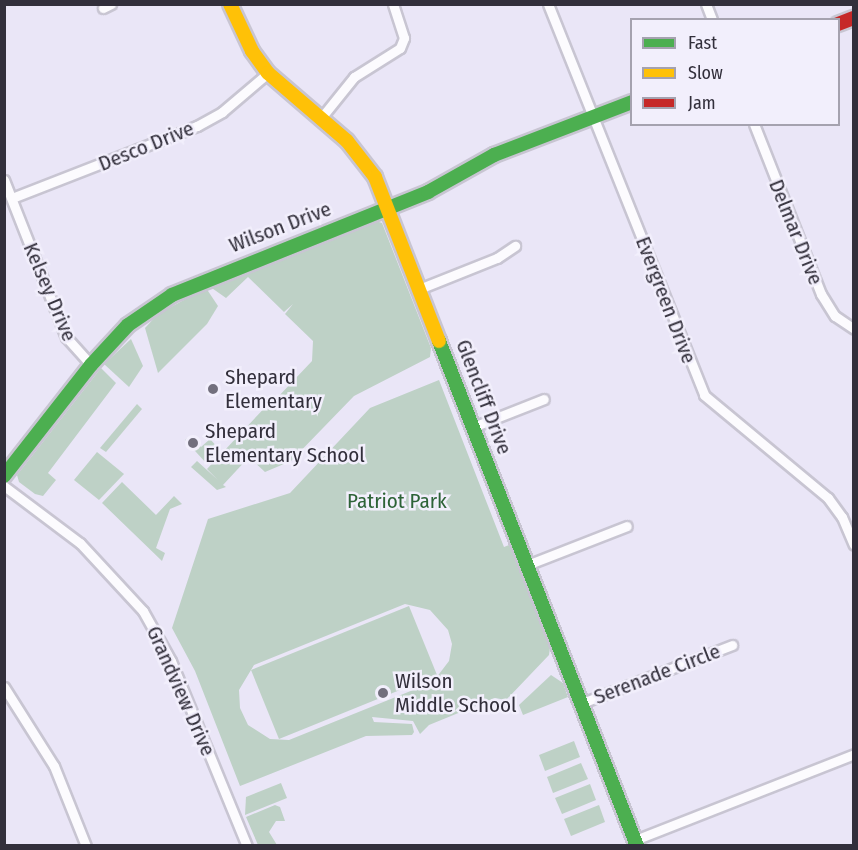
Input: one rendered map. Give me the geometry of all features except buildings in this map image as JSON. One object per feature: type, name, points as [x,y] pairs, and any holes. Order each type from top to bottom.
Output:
[{"type":"street","name":"Glencliff Drive","points":[[230,4],[252,51],[268,73],[321,118],[363,158],[388,208],[636,843]]},
{"type":"street","points":[[321,118],[354,78],[400,48],[404,38],[393,4]]},
{"type":"street","name":"Evergreen Drive","points":[[548,4],[704,395],[828,498],[850,524],[854,545]]},
{"type":"street","name":"Desco Drive","points":[[12,198],[197,126],[222,112],[268,73]]},
{"type":"street","name":"Wilson Drive","points":[[4,476],[91,365],[128,325],[172,295],[428,192],[494,155],[630,103]]},
{"type":"street","name":"Delmar Drive","points":[[755,126],[821,294],[835,316],[854,329]]},
{"type":"street","name":"Kelsey Drive","points":[[4,180],[66,337],[91,365]]},
{"type":"street","points":[[419,289],[497,258],[515,246]]},
{"type":"street","points":[[473,427],[544,399]]},
{"type":"street","name":"Grandview Drive","points":[[4,486],[80,543],[143,611],[171,661],[247,846]]},
{"type":"street","points":[[527,564],[627,526]]},
{"type":"street","name":"Serenade Circle","points":[[582,703],[732,645]]},
{"type":"street","points":[[4,687],[41,741],[86,846]]},
{"type":"street","points":[[636,843],[854,754]]},
{"type":"green space","points":[[376,221],[382,223],[431,348],[430,357],[354,396],[291,461],[265,472],[249,457],[223,485],[226,487],[217,490],[191,467],[197,461],[218,480],[207,469],[272,400],[281,408],[284,405],[277,398],[312,361],[313,341],[285,314],[293,304],[284,312],[248,277],[226,298],[209,286]]},
{"type":"green space","points":[[206,288],[218,306],[207,324],[158,373],[145,328],[158,314]]},
{"type":"green space","points":[[131,339],[143,366],[129,387],[104,364]]},
{"type":"green space","points":[[101,368],[116,383],[48,473],[56,480],[43,496],[35,494],[19,482],[17,475]]},
{"type":"green space","name":"Patriot Park","points":[[439,380],[504,547],[509,545],[550,648],[549,655],[506,700],[495,698],[429,725],[420,734],[413,721],[372,717],[374,722],[412,724],[414,732],[412,735],[366,736],[240,786],[195,671],[172,628],[208,519],[290,493],[370,408]],"holes":[[[405,604],[430,610],[448,630],[452,644],[449,661],[433,682],[289,740],[270,739],[248,725],[240,708],[239,690],[254,665]]]},
{"type":"green space","points":[[137,404],[142,409],[106,452],[100,448]]},
{"type":"green space","points":[[190,436],[201,447],[210,439],[220,450],[207,464],[185,440]]},
{"type":"green space","points":[[97,452],[124,474],[99,500],[74,480]]},
{"type":"green space","points":[[122,482],[156,515],[174,496],[182,504],[170,509],[156,548],[165,553],[162,561],[102,503]]},
{"type":"green space","points":[[409,606],[437,675],[279,739],[251,670]]},
{"type":"green space","points":[[551,675],[563,683],[568,697],[523,715],[519,705]]},
{"type":"green space","points":[[574,741],[580,757],[545,771],[539,755]]},
{"type":"green space","points":[[581,763],[588,779],[553,793],[547,777]]},
{"type":"green space","points":[[281,783],[287,798],[245,815],[246,797]]},
{"type":"green space","points":[[590,784],[596,800],[562,814],[555,798]]},
{"type":"green space","points":[[275,805],[280,807],[285,821],[276,821],[269,832],[277,845],[258,845],[246,817]]},
{"type":"green space","points":[[599,805],[605,822],[571,836],[564,819]]},
{"type":"traffic: fast","points":[[4,476],[91,365],[128,325],[172,295],[428,192],[494,155],[630,103]]},
{"type":"traffic: fast","points":[[439,341],[637,846]]},
{"type":"traffic: slow","points":[[230,4],[252,51],[268,73],[347,141],[375,177],[439,341]]},
{"type":"traffic: jam","points":[[840,23],[854,18]]},
{"type":"place","name":"Shepard Elementary","points":[[213,389]]},
{"type":"place","name":"Shepard Elementary School","points":[[193,443]]},
{"type":"place","name":"Wilson Middle School","points":[[383,693]]}]
